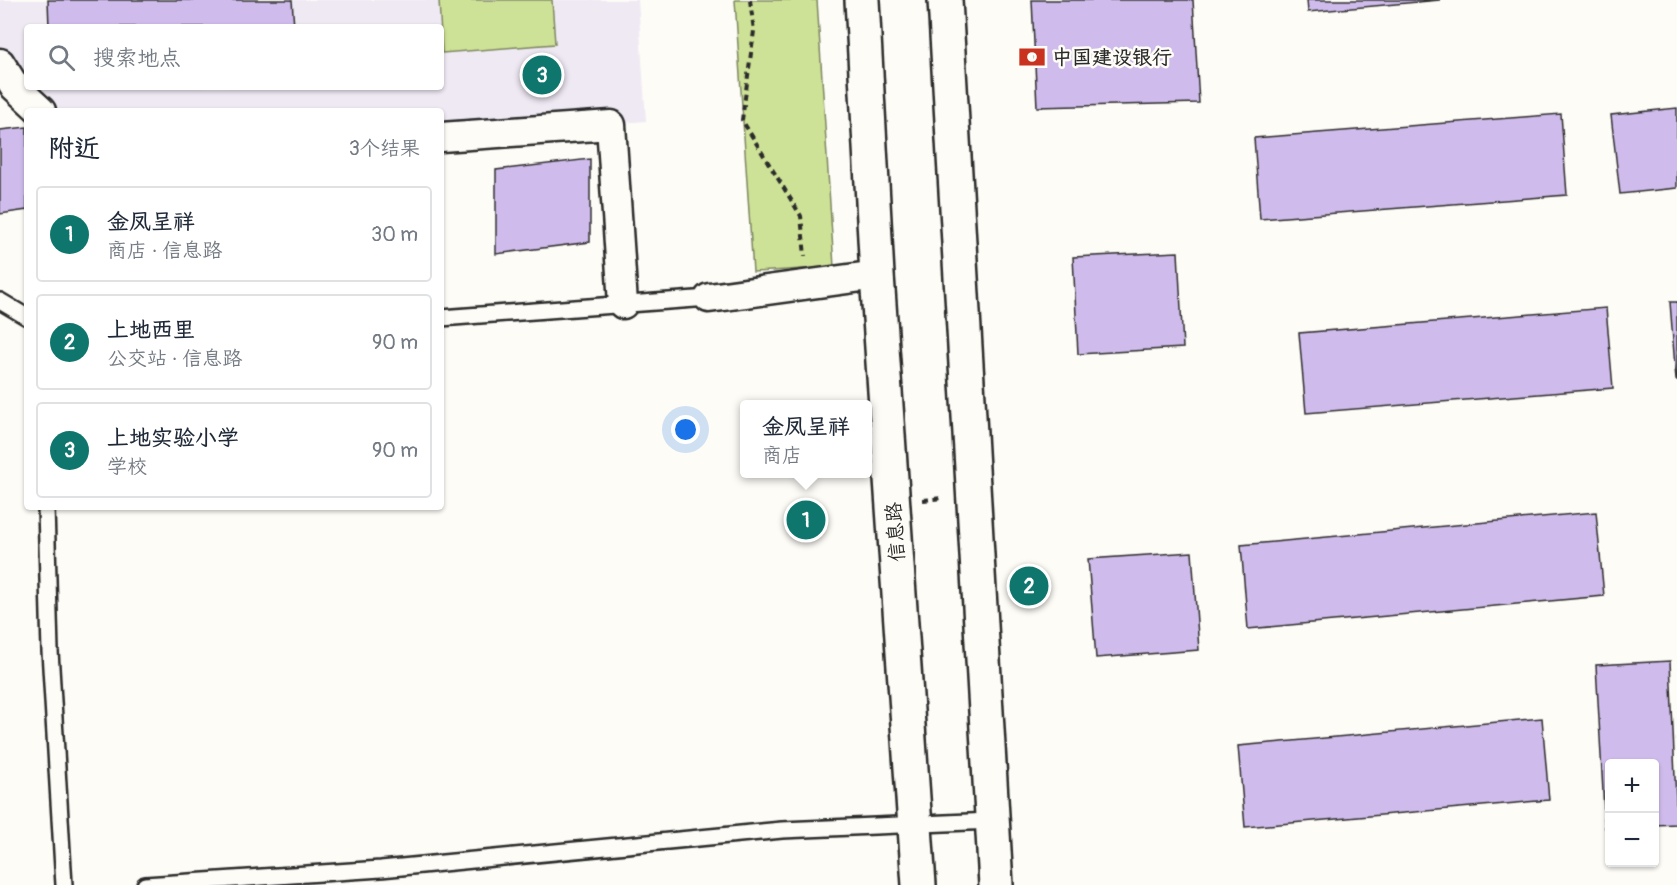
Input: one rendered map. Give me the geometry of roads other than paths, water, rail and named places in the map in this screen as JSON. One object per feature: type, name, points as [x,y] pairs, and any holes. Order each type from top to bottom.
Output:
[{"type":"main road","name":"信息路","points":[[862,0],[877,275],[919,885]]},
{"type":"main road","points":[[945,0],[996,885]]},
{"type":"street","points":[[0,63],[15,87],[38,108]]},
{"type":"street","points":[[444,137],[611,124],[623,304]]},
{"type":"street","points":[[709,298],[877,275]]},
{"type":"lane","points":[[444,318],[709,298]]},
{"type":"lane","points":[[0,301],[24,315]]},
{"type":"lane","points":[[46,510],[50,651],[64,885]]},
{"type":"lane","points":[[145,885],[381,869],[782,830],[992,820]]},
{"type":"place","name":"中国建设银行","points":[[1032,57]]},
{"type":"place","name":"上地实验小学","points":[[542,75]]},
{"type":"place","name":"金凤呈祥","points":[[806,520]]},
{"type":"place","name":"上地西里","points":[[1029,586]]}]
